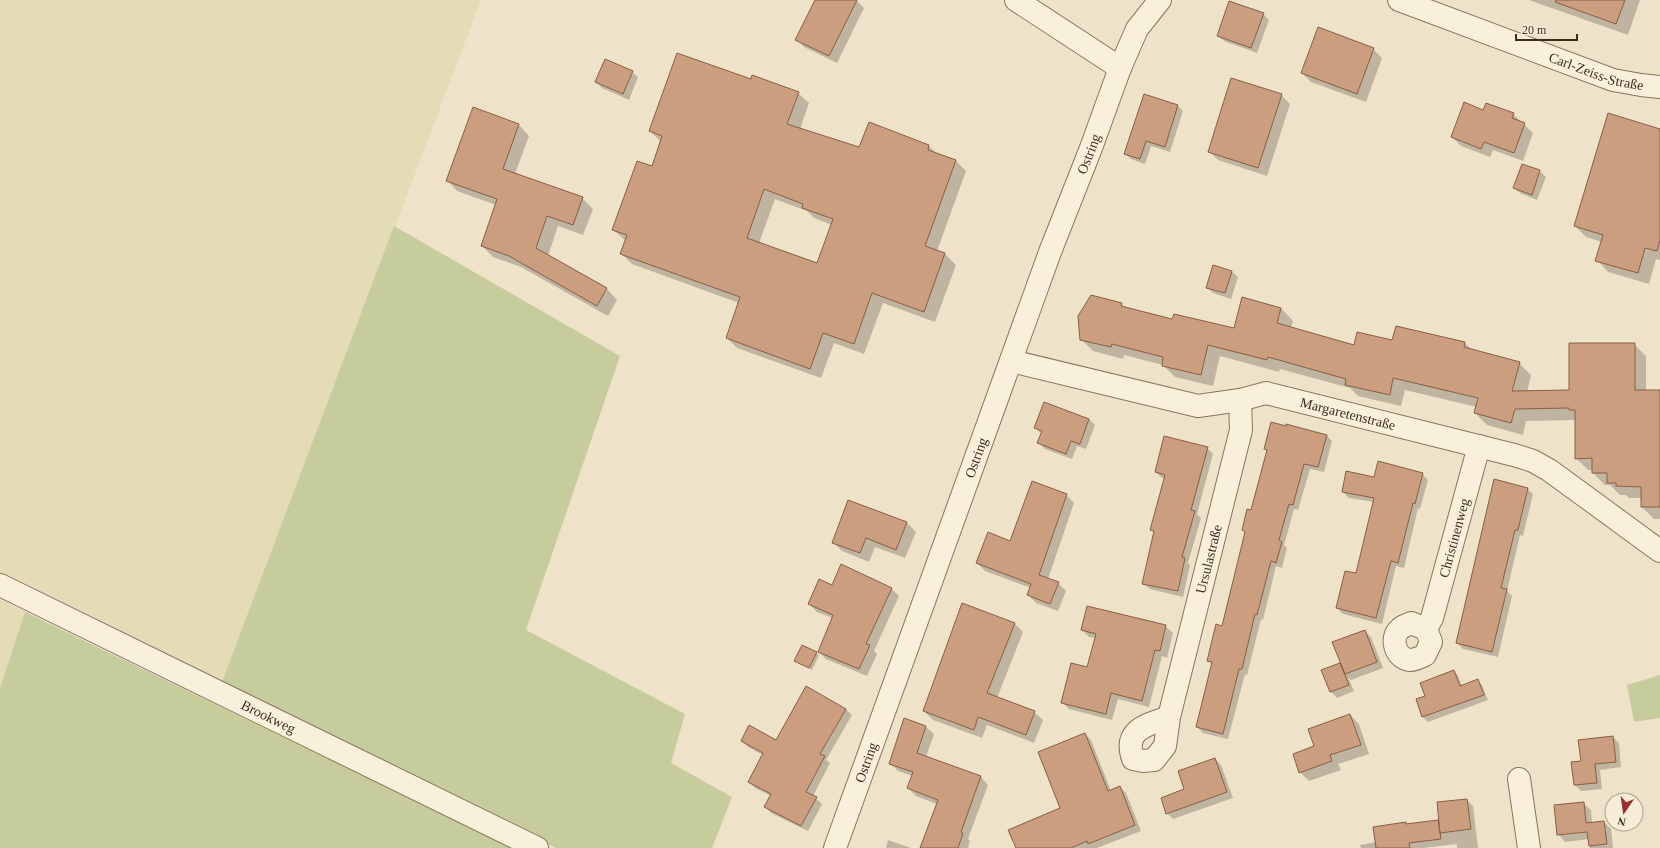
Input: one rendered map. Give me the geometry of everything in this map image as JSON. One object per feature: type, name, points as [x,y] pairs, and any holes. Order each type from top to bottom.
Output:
[{"type":"street","points":[[1016,0],[1120,68]]},
{"type":"street","name":"Ostring","points":[[835,848],[1050,252],[1091,148],[1120,68],[1137,29],[1160,0]]},
{"type":"street","name":"Carl-Zeiss-Straße","points":[[1398,0],[1613,80],[1660,87]]},
{"type":"street","name":"Margaretenstraße","points":[[1011,361],[1198,406],[1240,400],[1266,393],[1479,446],[1533,462],[1549,470],[1660,551]]},
{"type":"street","name":"Ursulastraße","points":[[1169,717],[1241,430],[1240,400]]},
{"type":"street","name":"Christinenweg","points":[[1426,629],[1432,618],[1479,446]]},
{"type":"street","name":"Brookweg","points":[[0,584],[536,848]]},
{"type":"street","points":[[1519,779],[1529,848]]},
{"type":"shaded area","points":[[0,0],[481,0],[222,682],[0,574]]},
{"type":"shaded area","points":[[0,599],[25,612],[0,688]]},
{"type":"green space","points":[[394,226],[620,356],[526,630],[685,714],[671,763],[732,797],[712,848],[556,848],[222,682]]},
{"type":"green space","points":[[25,612],[512,848],[0,848],[0,688]]},
{"type":"green space","points":[[1660,675],[1660,718],[1634,722],[1627,685]]},
{"type":"building","points":[[815,0],[857,0],[829,56],[795,40]]},
{"type":"building","points":[[1556,0],[1625,0],[1616,24],[1555,2]]},
{"type":"building","points":[[1229,1],[1264,13],[1251,48],[1217,36]]},
{"type":"building","points":[[1318,27],[1374,48],[1357,94],[1301,73]]},
{"type":"building","points":[[677,53],[751,79],[752,75],[799,92],[787,124],[859,147],[869,122],[929,145],[928,150],[956,160],[925,246],[945,253],[924,312],[872,293],[854,344],[823,333],[810,369],[726,338],[740,297],[620,254],[627,235],[612,230],[637,161],[652,166],[662,136],[649,131]],"holes":[[[764,189],[803,204],[802,208],[833,219],[817,263],[747,238]]]},
{"type":"building","points":[[605,59],[633,71],[623,94],[595,82]]},
{"type":"building","points":[[1231,78],[1282,94],[1258,168],[1208,152]]},
{"type":"building","points":[[1144,94],[1178,105],[1165,147],[1146,141],[1140,159],[1124,154]]},
{"type":"building","points":[[1464,102],[1483,110],[1486,103],[1514,113],[1512,118],[1525,123],[1514,153],[1484,142],[1481,149],[1451,137]]},
{"type":"building","points":[[473,107],[519,124],[503,169],[583,197],[573,225],[547,216],[536,248],[607,288],[597,306],[509,256],[481,246],[497,199],[446,181]]},
{"type":"building","points":[[1608,113],[1660,129],[1660,240],[1657,251],[1645,248],[1638,273],[1595,261],[1603,235],[1574,226]]},
{"type":"building","points":[[1522,164],[1540,170],[1532,195],[1513,188]]},
{"type":"building","points":[[1213,265],[1232,271],[1225,293],[1206,288]]},
{"type":"building","points":[[1091,295],[1122,303],[1121,306],[1172,319],[1174,314],[1234,328],[1242,297],[1281,308],[1277,323],[1354,345],[1357,332],[1392,340],[1396,326],[1465,342],[1464,347],[1520,362],[1512,391],[1569,390],[1569,343],[1635,343],[1635,390],[1660,390],[1660,507],[1641,507],[1641,487],[1616,486],[1616,483],[1607,483],[1607,473],[1592,473],[1592,458],[1575,459],[1575,410],[1569,410],[1569,408],[1515,409],[1511,423],[1474,413],[1478,398],[1393,378],[1390,395],[1345,385],[1346,379],[1268,357],[1267,360],[1208,345],[1201,375],[1162,366],[1163,357],[1112,344],[1111,347],[1080,340],[1078,316]]},
{"type":"building","points":[[1044,402],[1089,419],[1080,444],[1071,441],[1066,454],[1037,443],[1042,431],[1034,428]]},
{"type":"building","points":[[1271,422],[1286,426],[1286,424],[1327,435],[1318,467],[1304,464],[1293,505],[1289,504],[1279,540],[1282,542],[1276,563],[1271,561],[1257,615],[1255,614],[1242,669],[1239,669],[1223,734],[1196,727],[1212,662],[1207,661],[1216,624],[1222,626],[1245,532],[1242,530],[1247,509],[1251,510],[1267,450],[1264,449]]},
{"type":"building","points":[[1164,436],[1208,447],[1191,510],[1195,511],[1182,557],[1185,558],[1178,591],[1142,584],[1154,531],[1150,530],[1165,475],[1155,472]]},
{"type":"building","points":[[1378,461],[1423,473],[1415,504],[1413,503],[1398,563],[1391,561],[1376,618],[1336,608],[1345,571],[1356,573],[1374,498],[1342,492],[1346,471],[1374,477]]},
{"type":"building","points":[[1494,479],[1528,488],[1518,530],[1515,530],[1501,588],[1507,589],[1492,652],[1456,643]]},
{"type":"building","points":[[1032,481],[1067,494],[1039,575],[1059,582],[1050,604],[1027,595],[1031,584],[976,563],[988,532],[1010,541]]},
{"type":"building","points":[[848,500],[907,522],[896,550],[866,538],[860,553],[832,543]]},
{"type":"building","points":[[841,564],[892,588],[866,644],[870,645],[859,669],[818,652],[833,615],[808,604],[819,579],[832,585]]},
{"type":"building","points":[[962,603],[1015,623],[987,693],[1035,711],[1026,735],[978,717],[974,730],[923,711]]},
{"type":"building","points":[[1087,606],[1166,625],[1160,651],[1155,650],[1142,701],[1111,693],[1106,714],[1061,703],[1071,663],[1087,667],[1096,634],[1081,630]]},
{"type":"building","points":[[1365,630],[1377,662],[1345,674],[1332,642]]},
{"type":"building","points":[[802,645],[817,652],[809,668],[794,661]]},
{"type":"building","points":[[1340,663],[1349,685],[1330,692],[1321,670]]},
{"type":"building","points":[[1454,670],[1460,686],[1478,679],[1484,695],[1422,717],[1416,699],[1425,696],[1420,683]]},
{"type":"building","points":[[806,686],[846,709],[820,754],[825,756],[806,792],[817,797],[801,826],[764,807],[771,794],[748,782],[763,753],[741,741],[749,725],[776,740]]},
{"type":"building","points":[[1350,714],[1361,745],[1330,755],[1332,761],[1299,773],[1293,754],[1314,746],[1308,729]]},
{"type":"building","points":[[904,718],[926,726],[917,753],[981,776],[961,832],[963,833],[958,848],[920,848],[938,800],[907,788],[913,772],[889,764]]},
{"type":"building","points":[[1085,733],[1108,791],[1120,786],[1135,825],[1088,844],[1087,841],[1071,848],[1016,848],[1008,830],[1060,808],[1038,752]]},
{"type":"building","points":[[1613,736],[1616,762],[1595,764],[1597,783],[1574,785],[1571,762],[1581,761],[1578,740]]},
{"type":"building","points":[[1215,758],[1227,792],[1166,814],[1161,798],[1184,789],[1178,771]]},
{"type":"building","points":[[1467,799],[1471,829],[1440,833],[1437,802]]},
{"type":"building","points":[[1584,802],[1586,823],[1604,821],[1604,832],[1605,832],[1607,844],[1589,846],[1587,832],[1557,835],[1554,805]]},
{"type":"building","points":[[1438,820],[1441,839],[1409,843],[1410,848],[1376,848],[1373,827],[1406,822],[1406,824]]}]
